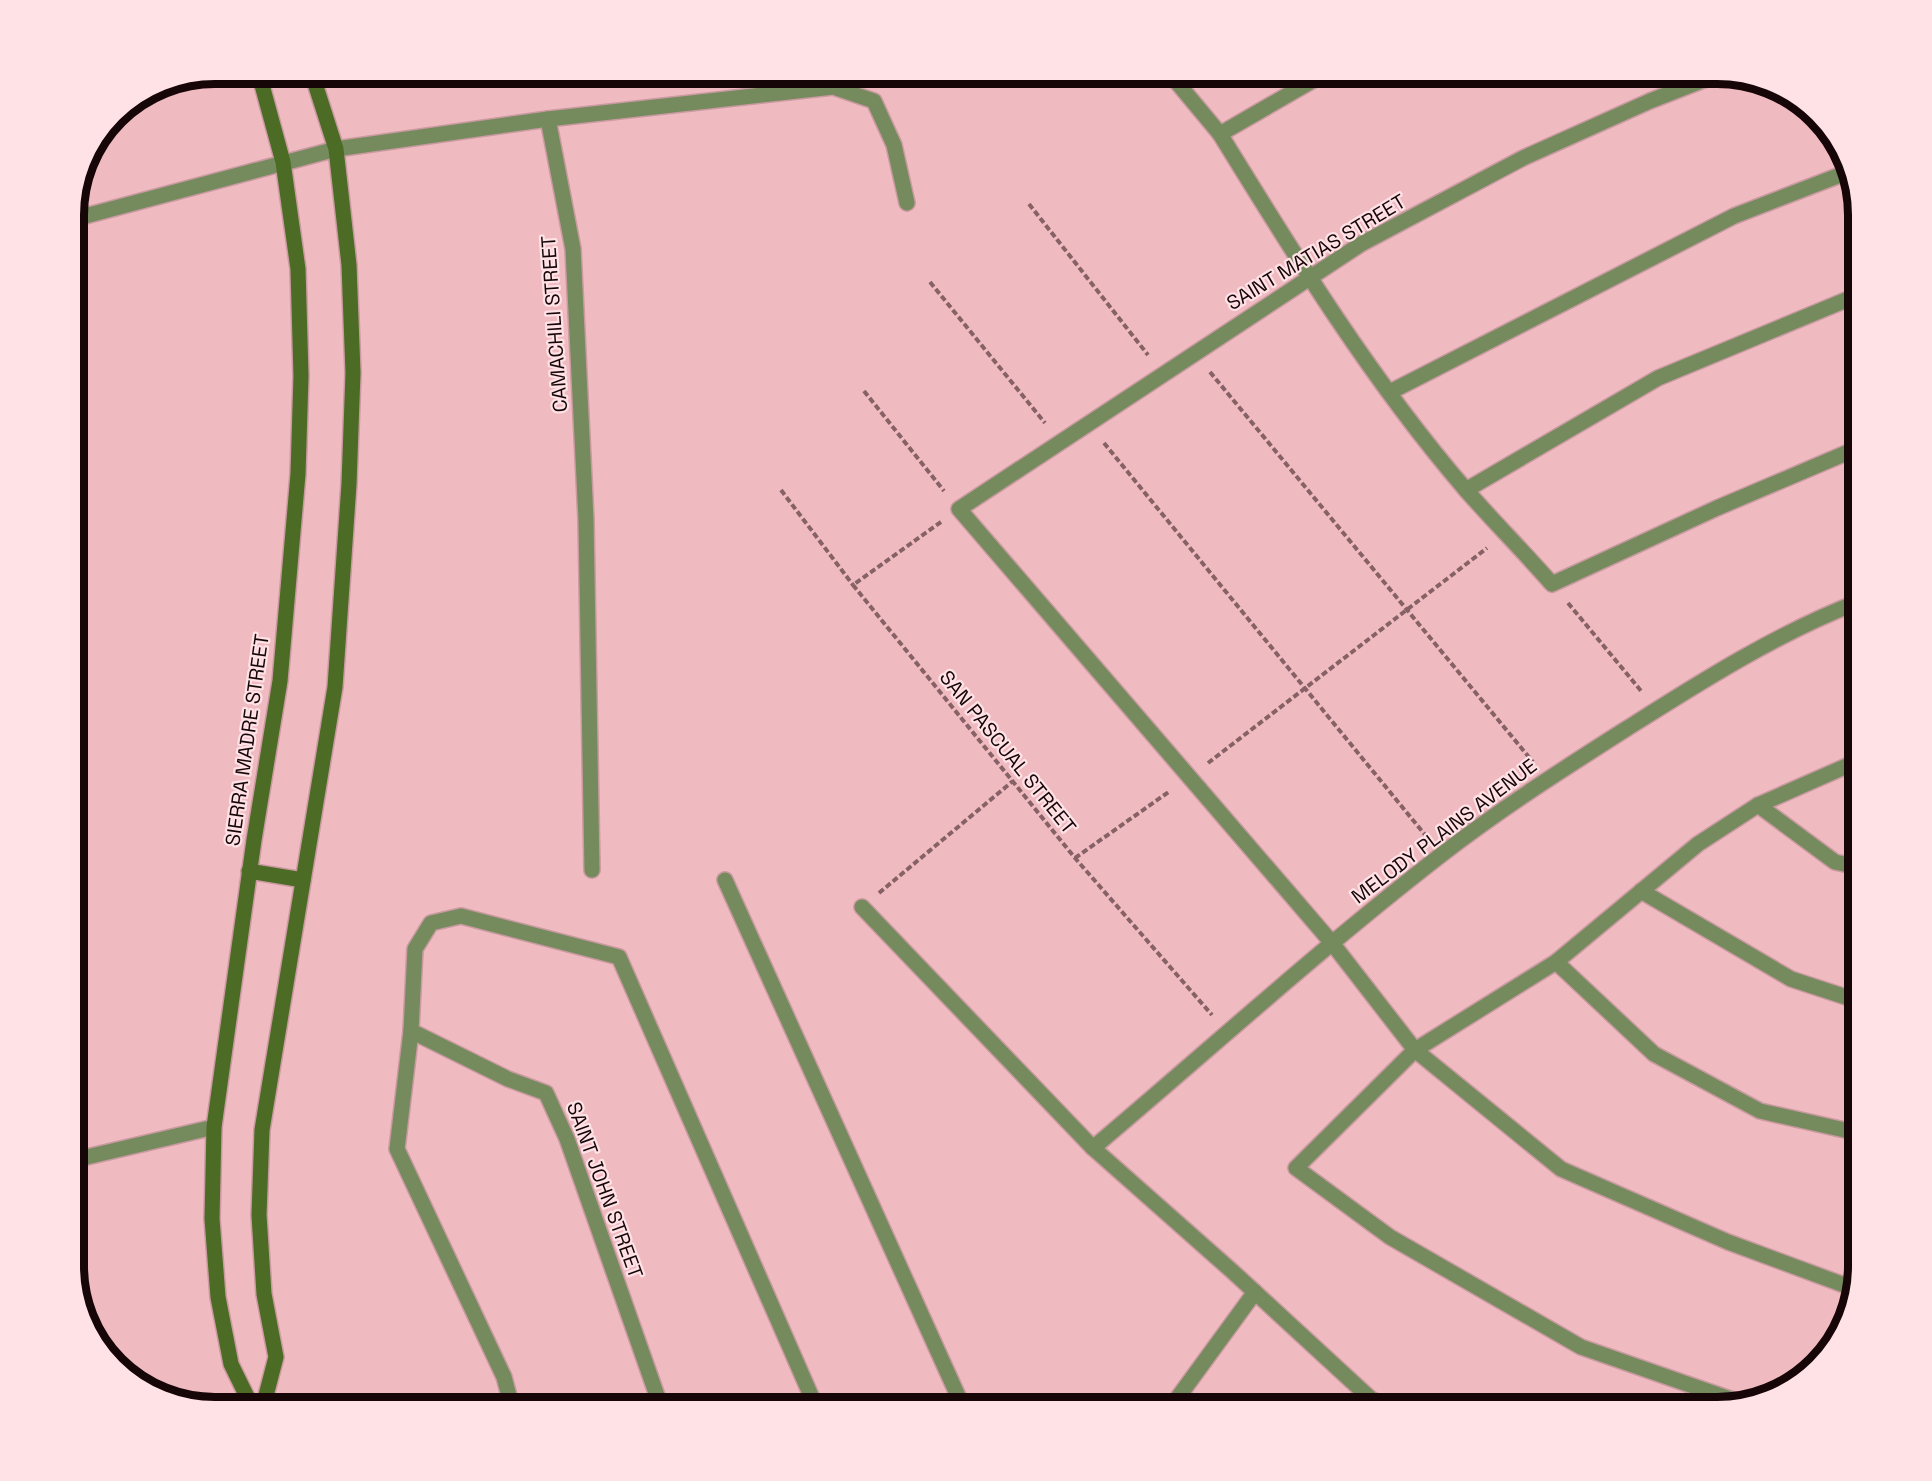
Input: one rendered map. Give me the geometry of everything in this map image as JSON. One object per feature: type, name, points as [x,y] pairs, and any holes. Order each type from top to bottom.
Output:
[{"type":"main road","name":"SIERRA MADRE STREET","points":[[247,1397],[231,1364],[218,1297],[212,1219],[214,1127],[249,871],[280,681],[298,474],[301,376],[298,269],[282,162],[262,84]]},
{"type":"main road","points":[[266,1397],[276,1357],[264,1294],[259,1215],[262,1130],[335,687],[349,484],[353,373],[349,265],[336,149],[315,84]]},
{"type":"main road","points":[[249,871],[303,880]]},
{"type":"street","points":[[1178,84],[1220,134],[1308,277],[1390,392],[1466,490],[1552,584],[1717,508],[1848,452]]},
{"type":"street","points":[[1220,134],[1307,84]]},
{"type":"street","name":"SAINT MATIAS STREET","points":[[959,509],[1361,244],[1524,158],[1650,101],[1693,84]]},
{"type":"street","points":[[84,216],[336,149],[548,119],[833,87],[874,101],[894,145],[907,203]]},
{"type":"street","name":"CAMACHILI STREET","points":[[548,119],[573,249],[586,520],[592,870]]},
{"type":"street","points":[[1390,392],[1734,216],[1842,174]]},
{"type":"street","points":[[1466,490],[1658,378],[1848,299]]},
{"type":"street","points":[[959,509],[1332,943],[1415,1050],[1561,1168],[1728,1242],[1846,1286]]},
{"type":"street","name":"MELODY PLAINS AVENUE","points":[[1093,1148],[1332,943],[1442,855],[1547,780],[1656,710],[1818,618],[1848,606]]},
{"type":"street","points":[[1724,1397],[1581,1347],[1390,1237],[1296,1168],[1415,1050],[1556,962],[1698,844],[1758,805],[1848,765]]},
{"type":"street","points":[[1758,805],[1835,862],[1848,865]]},
{"type":"street","points":[[725,880],[958,1397]]},
{"type":"street","points":[[1641,891],[1791,979],[1848,998]]},
{"type":"street","points":[[862,907],[1093,1148],[1369,1397]]},
{"type":"street","points":[[509,1397],[504,1377],[397,1149],[411,1031],[415,949],[430,923],[461,916],[619,957],[812,1397]]},
{"type":"street","points":[[1556,962],[1654,1054],[1760,1111],[1848,1131]]},
{"type":"street","name":"SAINT JOHN STREET","points":[[411,1031],[508,1079],[546,1093],[567,1139],[657,1397]]},
{"type":"street","points":[[84,1158],[214,1127]]},
{"type":"street","points":[[1178,1397],[1255,1292]]},
{"type":"path","points":[[1029,204],[1163,374]]},
{"type":"path","points":[[930,282],[1060,442]]},
{"type":"path","points":[[1194,353],[1547,780]]},
{"type":"path","points":[[853,585],[959,509],[864,391]]},
{"type":"path","points":[[1089,424],[1442,855]]},
{"type":"path","name":"SAN PASCUAL STREET","points":[[781,490],[853,585],[1075,858],[1229,1033]]},
{"type":"path","points":[[1075,858],[1188,778],[1305,690],[1507,533]]},
{"type":"path","points":[[1552,584],[1656,710]]},
{"type":"path","points":[[862,907],[1013,781]]}]
